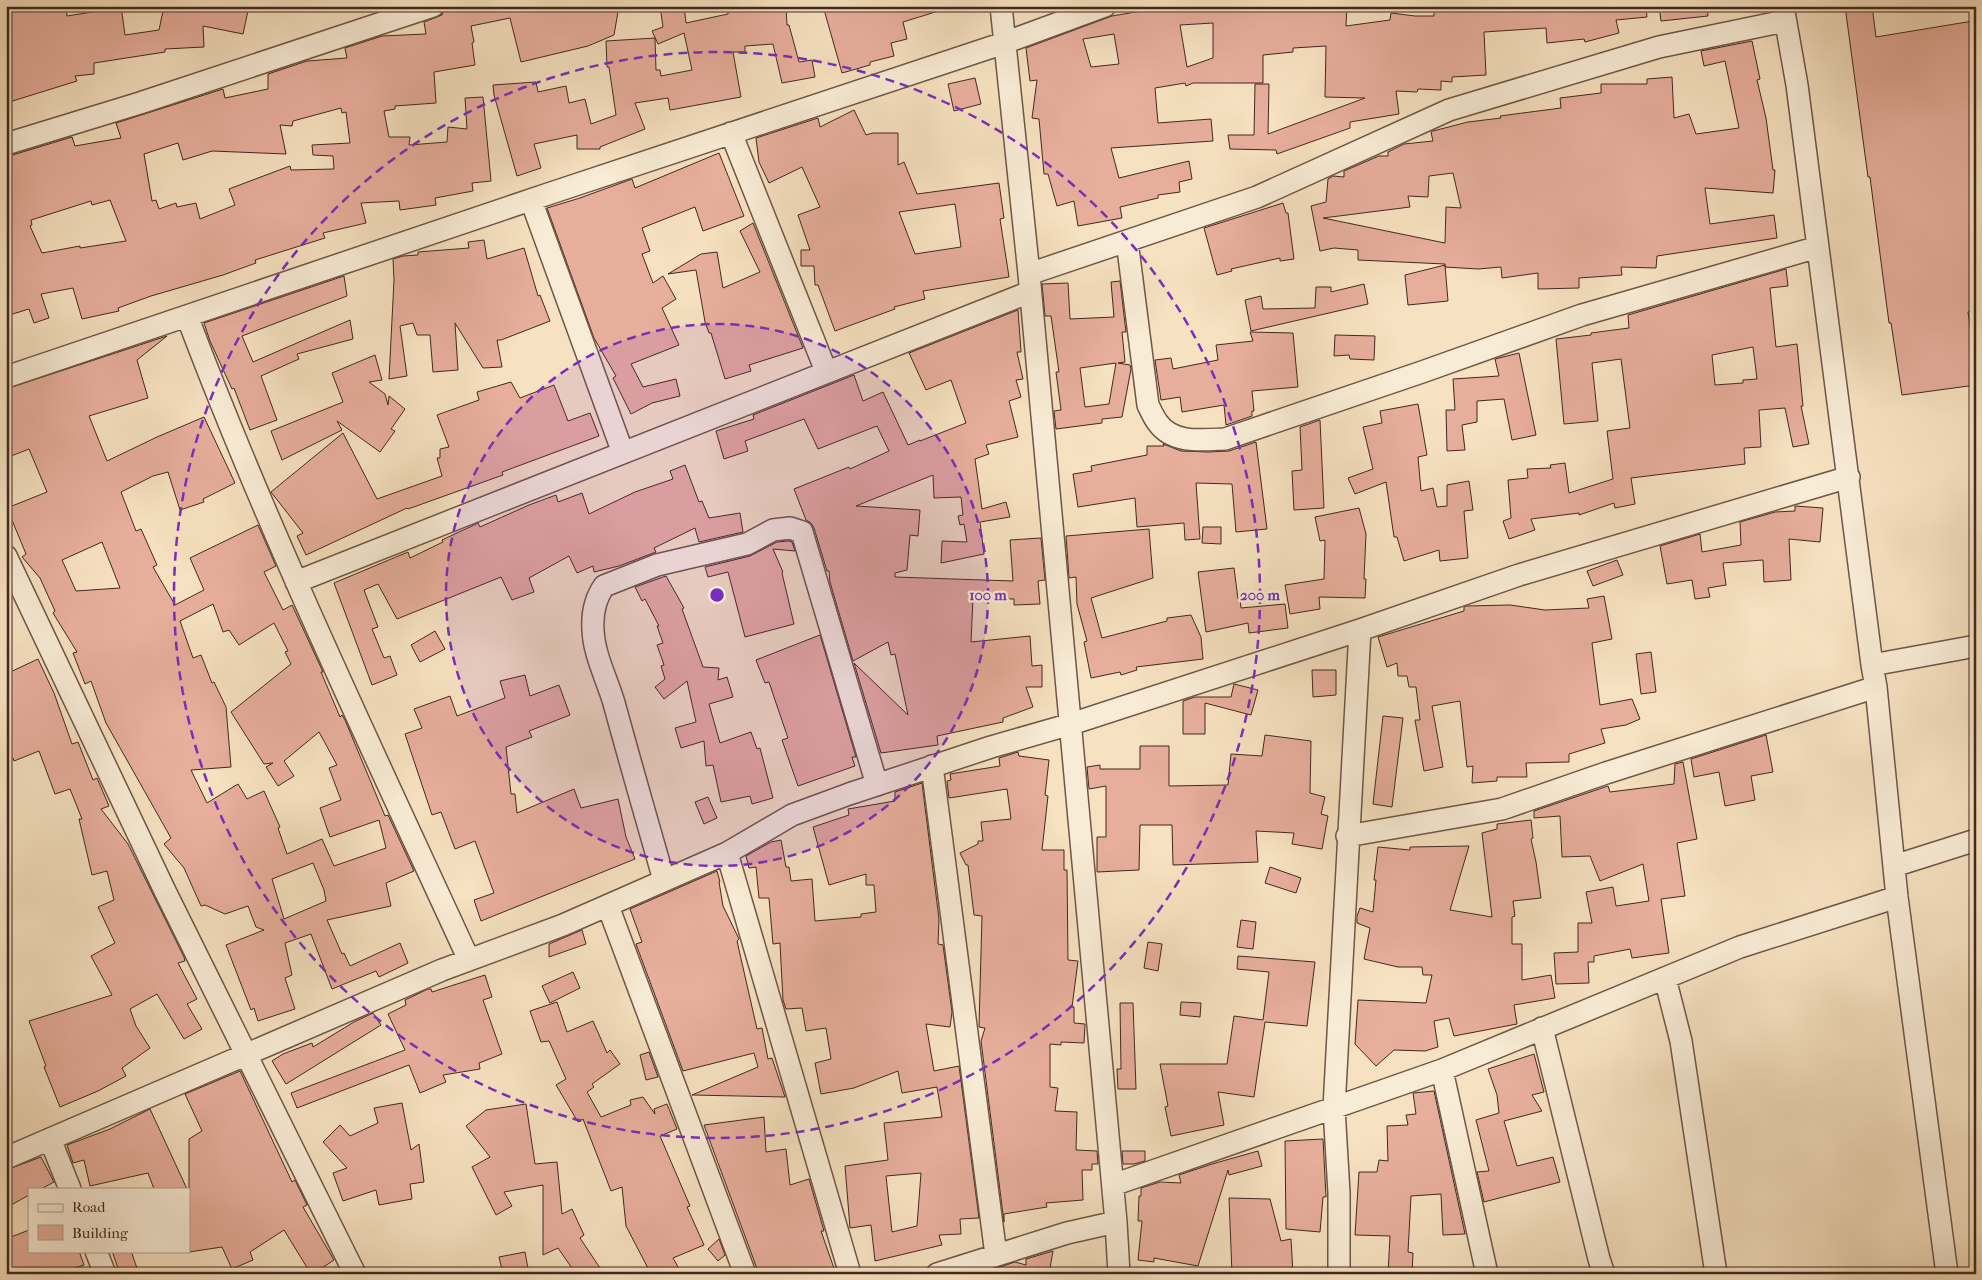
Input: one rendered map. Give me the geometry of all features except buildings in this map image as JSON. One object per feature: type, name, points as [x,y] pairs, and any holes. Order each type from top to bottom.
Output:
[{"type":"street","points":[[6,144],[140,103],[432,6]]},
{"type":"street","points":[[1001,6],[1071,724],[1113,1185],[1119,1274]]},
{"type":"street","points":[[6,377],[1004,43],[1105,6]]},
{"type":"street","points":[[296,582],[826,371],[1126,241],[1257,197],[1449,110],[1659,47],[1784,14],[1797,85],[1876,686],[1897,897],[1947,1274]]},
{"type":"street","points":[[732,133],[826,371]]},
{"type":"street","points":[[531,200],[622,453]]},
{"type":"street","points":[[1126,241],[1148,405],[1158,424],[1170,433],[1192,441],[1225,439],[1582,315],[1818,247]]},
{"type":"street","points":[[187,316],[224,416],[296,582],[469,960]]},
{"type":"street","points":[[6,1158],[442,970],[563,926],[727,853],[792,815],[877,784],[1071,724],[1360,630],[1520,575],[1848,476]]},
{"type":"street","points":[[664,880],[610,690],[596,651],[593,629],[594,611],[599,594],[604,586],[658,565],[746,544],[773,530],[790,528],[802,532],[877,784]]},
{"type":"street","points":[[6,556],[246,1056],[355,1274]]},
{"type":"street","points":[[1339,1274],[1339,1193],[1334,1108],[1347,836],[1360,630]]},
{"type":"street","points":[[1872,665],[1976,646]]},
{"type":"street","points":[[1347,836],[1502,809],[1606,773],[1876,686]]},
{"type":"street","points":[[932,766],[996,1255]]},
{"type":"street","points":[[1894,866],[1976,840]]},
{"type":"street","points":[[727,853],[850,1274]]},
{"type":"street","points":[[1113,1185],[1442,1070],[1740,947],[1897,897]]},
{"type":"street","points":[[608,906],[745,1274]]},
{"type":"street","points":[[1666,978],[1681,1041],[1716,1274]]},
{"type":"street","points":[[1542,1028],[1604,1274]]},
{"type":"street","points":[[1442,1070],[1488,1274]]},
{"type":"street","points":[[50,1139],[70,1188]]},
{"type":"street","points":[[937,1274],[1067,1233],[1116,1222]]},
{"type":"street","points":[[96,1252],[105,1274]]}]
